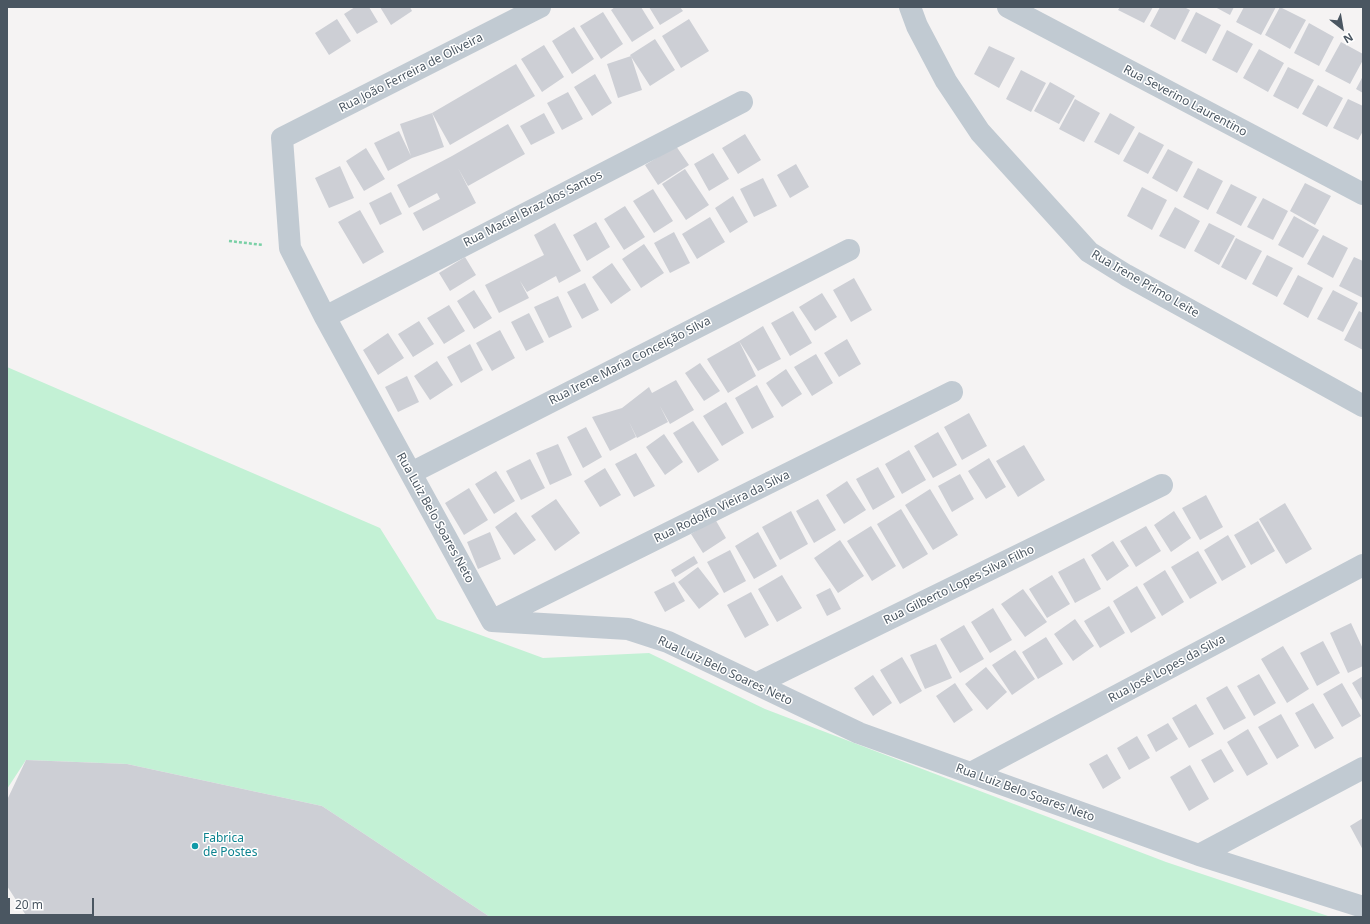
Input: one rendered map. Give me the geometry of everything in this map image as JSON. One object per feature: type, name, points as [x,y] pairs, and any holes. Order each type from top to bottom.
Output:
[{"type":"street","name":"Rua João Ferreira de Oliveira","points":[[282,138],[540,7]]},
{"type":"street","name":"Rua Irene Primo Leite","points":[[910,7],[917,26],[946,81],[980,132],[1090,252],[1126,275],[1363,406]]},
{"type":"street","name":"Rua Severino Laurentino","points":[[1008,7],[1363,194]]},
{"type":"street","name":"Rua Maciel Braz dos Santos","points":[[325,317],[742,102]]},
{"type":"street","name":"Rua Luiz Belo Soares Neto","points":[[282,138],[290,248],[325,317],[492,621],[628,629],[668,642],[859,733],[1199,855],[1363,907]]},
{"type":"street","name":"Rua Irene Maria Conceição Silva","points":[[411,473],[849,250]]},
{"type":"street","name":"Rua Rodolfo Vieira da Silva","points":[[492,621],[952,392]]},
{"type":"street","name":"Rua Gilberto Lopes Silva Filho","points":[[756,684],[1162,486]]},
{"type":"street","name":"Rua José Lopes da Silva","points":[[971,774],[1363,566]]},
{"type":"street","points":[[1199,855],[1363,768]]},
{"type":"path","points":[[229,241],[290,248]]},
{"type":"green space","points":[[7,367],[380,528],[437,619],[543,658],[649,653],[765,709],[1166,862],[1331,917],[490,917],[322,806],[127,764],[26,760],[7,789]]},
{"type":"building","points":[[355,7],[369,7],[378,22],[357,34],[344,14]]},
{"type":"building","points":[[380,7],[410,7],[412,11],[391,25]]},
{"type":"building","points":[[615,7],[641,7],[654,28],[632,42],[611,10]]},
{"type":"building","points":[[649,7],[680,7],[683,11],[660,25]]},
{"type":"building","points":[[1120,7],[1153,7],[1144,23],[1118,10]]},
{"type":"building","points":[[1160,7],[1184,7],[1190,10],[1175,40],[1150,26]]},
{"type":"building","points":[[1215,7],[1234,7],[1230,15]]},
{"type":"building","points":[[1244,7],[1276,7],[1261,35],[1236,22]]},
{"type":"building","points":[[1280,7],[1306,20],[1290,49],[1265,35]]},
{"type":"building","points":[[603,12],[623,44],[601,59],[580,26]]},
{"type":"building","points":[[1196,12],[1221,25],[1206,54],[1181,41]]},
{"type":"building","points":[[337,19],[351,41],[329,55],[315,33]]},
{"type":"building","points":[[689,19],[709,51],[681,68],[662,36]]},
{"type":"building","points":[[1309,23],[1334,37],[1319,66],[1294,53]]},
{"type":"building","points":[[574,27],[594,59],[572,74],[552,41]]},
{"type":"building","points":[[1227,30],[1253,44],[1237,73],[1212,60]]},
{"type":"building","points":[[655,39],[675,70],[650,86],[630,55]]},
{"type":"building","points":[[1341,42],[1363,54],[1363,60],[1350,84],[1325,71]]},
{"type":"building","points":[[544,45],[564,77],[542,92],[521,59]]},
{"type":"building","points":[[989,46],[1015,58],[999,88],[974,74]]},
{"type":"building","points":[[1259,49],[1284,63],[1268,92],[1243,78]]},
{"type":"building","points":[[631,56],[642,90],[618,98],[607,64]]},
{"type":"building","points":[[516,64],[535,96],[450,145],[432,113]]},
{"type":"building","points":[[1288,67],[1314,80],[1298,109],[1273,96]]},
{"type":"building","points":[[1021,70],[1046,83],[1031,112],[1006,99]]},
{"type":"building","points":[[595,74],[612,103],[592,116],[574,87]]},
{"type":"building","points":[[1363,76],[1363,93],[1356,89]]},
{"type":"building","points":[[1050,82],[1075,96],[1059,124],[1034,111]]},
{"type":"building","points":[[1318,85],[1343,98],[1327,127],[1302,114]]},
{"type":"building","points":[[568,92],[583,119],[562,130],[547,103]]},
{"type":"building","points":[[1075,99],[1100,113],[1084,142],[1059,129]]},
{"type":"building","points":[[1348,99],[1363,106],[1363,131],[1358,140],[1333,128]]},
{"type":"building","points":[[432,113],[444,147],[412,158],[388,171],[374,143],[399,131],[411,156],[400,124]]},
{"type":"building","points":[[544,113],[555,133],[531,145],[520,126]]},
{"type":"building","points":[[1110,113],[1135,127],[1119,155],[1094,142]]},
{"type":"building","points":[[508,124],[525,154],[468,186],[458,168],[476,203],[423,231],[413,213],[440,199],[437,193],[409,208],[397,185]]},
{"type":"building","points":[[1139,132],[1164,145],[1148,174],[1123,161]]},
{"type":"building","points":[[745,134],[761,160],[738,174],[722,148]]},
{"type":"building","points":[[676,146],[689,165],[658,185],[645,165]]},
{"type":"building","points":[[366,148],[385,179],[364,191],[346,161]]},
{"type":"building","points":[[1168,149],[1193,162],[1177,192],[1152,178]]},
{"type":"building","points":[[713,153],[729,179],[709,191],[694,164]]},
{"type":"building","points":[[796,164],[809,187],[790,198],[777,175]]},
{"type":"building","points":[[340,166],[354,198],[329,208],[315,178]]},
{"type":"building","points":[[1198,168],[1223,181],[1208,210],[1183,197]]},
{"type":"building","points":[[685,169],[709,205],[686,220],[662,184]]},
{"type":"building","points":[[763,178],[777,206],[754,217],[740,189]]},
{"type":"building","points":[[1305,183],[1331,196],[1315,225],[1290,211]]},
{"type":"building","points":[[1231,184],[1257,197],[1241,226],[1216,213]]},
{"type":"building","points":[[1142,187],[1167,200],[1152,230],[1127,216]]},
{"type":"building","points":[[653,189],[673,221],[654,233],[633,201]]},
{"type":"building","points":[[391,192],[402,214],[380,225],[369,203]]},
{"type":"building","points":[[733,196],[748,222],[730,233],[715,208]]},
{"type":"building","points":[[1263,198],[1288,211],[1273,240],[1247,227]]},
{"type":"building","points":[[625,206],[645,237],[624,250],[604,219]]},
{"type":"building","points":[[1175,207],[1200,221],[1185,249],[1159,236]]},
{"type":"building","points":[[360,210],[384,252],[363,264],[338,222]]},
{"type":"building","points":[[1294,216],[1319,230],[1303,258],[1278,245]]},
{"type":"building","points":[[710,217],[725,242],[697,259],[682,234]]},
{"type":"building","points":[[596,222],[610,247],[587,261],[573,235]]},
{"type":"building","points":[[555,223],[581,271],[559,283],[556,276],[527,292],[520,281],[529,298],[499,313],[485,285],[544,255],[534,235]]},
{"type":"building","points":[[1209,223],[1235,236],[1219,265],[1194,251]]},
{"type":"building","points":[[674,232],[690,263],[670,273],[654,243]]},
{"type":"building","points":[[1323,235],[1348,248],[1333,278],[1307,264]]},
{"type":"building","points":[[1236,238],[1262,251],[1246,280],[1221,267]]},
{"type":"building","points":[[644,244],[664,273],[641,288],[622,259]]},
{"type":"building","points":[[1267,255],[1293,268],[1277,297],[1252,284]]},
{"type":"building","points":[[465,257],[476,275],[450,291],[439,273]]},
{"type":"building","points":[[1354,257],[1363,261],[1363,298],[1339,286]]},
{"type":"building","points":[[612,263],[631,290],[611,304],[592,277]]},
{"type":"building","points":[[1298,275],[1323,288],[1308,318],[1283,304]]},
{"type":"building","points":[[854,278],[872,310],[851,322],[833,290]]},
{"type":"building","points":[[585,283],[599,310],[582,319],[567,292]]},
{"type":"building","points":[[474,290],[492,318],[474,329],[457,301]]},
{"type":"building","points":[[1333,290],[1358,303],[1343,332],[1317,319]]},
{"type":"building","points":[[822,293],[837,317],[815,331],[799,307]]},
{"type":"building","points":[[558,296],[572,327],[549,338],[534,307]]},
{"type":"building","points":[[449,305],[465,331],[444,344],[427,318]]},
{"type":"building","points":[[793,311],[812,343],[790,356],[771,323]]},
{"type":"building","points":[[1359,311],[1363,313],[1363,350],[1344,340]]},
{"type":"building","points":[[529,313],[544,342],[526,351],[511,322]]},
{"type":"building","points":[[419,321],[434,344],[413,357],[398,334]]},
{"type":"building","points":[[763,326],[781,359],[758,371],[739,341]]},
{"type":"building","points":[[500,330],[515,358],[492,371],[476,343]]},
{"type":"building","points":[[388,333],[404,358],[378,375],[363,350]]},
{"type":"building","points":[[847,339],[861,364],[839,377],[824,353]]},
{"type":"building","points":[[739,341],[756,376],[728,393],[707,359]]},
{"type":"building","points":[[470,344],[483,370],[461,383],[447,357]]},
{"type":"building","points":[[816,354],[833,383],[812,396],[794,367]]},
{"type":"building","points":[[437,361],[453,385],[430,400],[414,376]]},
{"type":"building","points":[[700,363],[720,391],[704,401],[685,373]]},
{"type":"building","points":[[786,369],[802,394],[782,407],[766,383]]},
{"type":"building","points":[[407,376],[419,402],[398,412],[385,387]]},
{"type":"building","points":[[676,380],[694,410],[670,424],[660,406],[668,422],[637,438],[629,422],[636,437],[610,451],[592,417],[622,408],[649,387],[652,393]]},
{"type":"building","points":[[757,385],[774,417],[752,429],[735,398]]},
{"type":"building","points":[[726,402],[744,433],[722,446],[703,416]]},
{"type":"building","points":[[969,413],[987,446],[962,460],[944,427]]},
{"type":"building","points":[[693,421],[719,460],[698,473],[673,433]]},
{"type":"building","points":[[586,427],[602,457],[583,468],[567,437]]},
{"type":"building","points":[[938,432],[957,465],[933,478],[914,446]]},
{"type":"building","points":[[664,434],[683,462],[665,475],[646,447]]},
{"type":"building","points":[[558,444],[572,475],[550,485],[536,453]]},
{"type":"building","points":[[1024,445],[1045,480],[1018,497],[996,461]]},
{"type":"building","points":[[909,450],[926,480],[902,494],[885,464]]},
{"type":"building","points":[[636,453],[655,486],[634,497],[615,464]]},
{"type":"building","points":[[989,458],[1006,487],[986,499],[968,471]]},
{"type":"building","points":[[530,459],[545,488],[521,500],[506,471]]},
{"type":"building","points":[[878,467],[895,497],[873,510],[856,479]]},
{"type":"building","points":[[605,468],[621,495],[600,507],[584,481]]},
{"type":"building","points":[[496,471],[515,501],[494,514],[475,484]]},
{"type":"building","points":[[960,474],[974,499],[952,512],[938,486]]},
{"type":"building","points":[[847,481],[866,510],[844,524],[826,495]]},
{"type":"building","points":[[469,488],[488,520],[464,535],[445,503]]},
{"type":"building","points":[[930,489],[958,535],[933,550],[905,505]]},
{"type":"building","points":[[1206,495],[1223,527],[1200,540],[1182,508]]},
{"type":"building","points":[[556,499],[580,533],[555,551],[531,516]]},
{"type":"building","points":[[818,499],[836,530],[814,543],[796,511]]},
{"type":"building","points":[[1285,503],[1312,549],[1286,564],[1259,519]]},
{"type":"building","points":[[901,509],[928,554],[903,569],[877,524]]},
{"type":"building","points":[[791,511],[808,544],[780,560],[762,527]]},
{"type":"building","points":[[1174,511],[1191,538],[1171,552],[1154,525]]},
{"type":"building","points":[[516,512],[536,540],[514,555],[495,527]]},
{"type":"building","points":[[715,519],[726,538],[703,553],[691,534]]},
{"type":"building","points":[[1258,521],[1275,551],[1251,565],[1234,535]]},
{"type":"building","points":[[871,526],[896,566],[872,581],[847,541]]},
{"type":"building","points":[[1146,526],[1161,551],[1136,567],[1120,541]]},
{"type":"building","points":[[490,532],[501,559],[478,569],[467,542]]},
{"type":"building","points":[[758,532],[777,566],[754,579],[735,546]]},
{"type":"building","points":[[1228,535],[1246,567],[1222,581],[1204,550]]},
{"type":"building","points":[[840,540],[864,576],[838,593],[814,558]]},
{"type":"building","points":[[1113,541],[1129,566],[1107,581],[1091,555]]},
{"type":"building","points":[[730,550],[746,581],[724,593],[707,562]]},
{"type":"building","points":[[1198,551],[1217,583],[1190,599],[1171,567]]},
{"type":"building","points":[[694,556],[698,563],[675,577],[671,570]]},
{"type":"building","points":[[1084,558],[1101,589],[1075,603],[1058,572]]},
{"type":"building","points":[[698,567],[719,594],[699,609],[678,582]]},
{"type":"building","points":[[1165,570],[1184,602],[1162,616],[1143,584]]},
{"type":"building","points":[[782,575],[802,608],[777,622],[758,589]]},
{"type":"building","points":[[1052,575],[1070,604],[1047,618],[1029,589]]},
{"type":"building","points":[[674,582],[685,601],[665,612],[654,592]]},
{"type":"building","points":[[1137,586],[1156,618],[1131,633],[1113,601]]},
{"type":"building","points":[[830,588],[841,609],[827,616],[816,595]]},
{"type":"building","points":[[1023,589],[1047,622],[1025,637],[1001,604]]},
{"type":"building","points":[[751,592],[769,625],[745,638],[727,605]]},
{"type":"building","points":[[1109,606],[1125,633],[1100,648],[1084,621]]},
{"type":"building","points":[[993,608],[1012,640],[990,653],[971,622]]},
{"type":"building","points":[[1075,619],[1094,646],[1073,661],[1054,634]]},
{"type":"building","points":[[1351,623],[1363,649],[1363,666],[1348,673],[1330,633]]},
{"type":"building","points":[[964,625],[984,659],[960,673],[940,639]]},
{"type":"building","points":[[1046,637],[1063,664],[1038,679],[1022,652]]},
{"type":"building","points":[[1323,641],[1340,673],[1317,686],[1300,653]]},
{"type":"building","points":[[936,644],[952,678],[925,689],[910,655]]},
{"type":"building","points":[[1283,646],[1309,689],[1287,703],[1261,659]]},
{"type":"building","points":[[1015,650],[1035,679],[1012,695],[992,665]]},
{"type":"building","points":[[902,657],[922,691],[900,704],[880,670]]},
{"type":"building","points":[[986,667],[1007,692],[987,710],[965,684]]},
{"type":"building","points":[[1259,674],[1276,703],[1254,716],[1237,686]]},
{"type":"building","points":[[873,675],[892,703],[873,716],[854,688]]},
{"type":"building","points":[[1363,676],[1363,702],[1352,683]]},
{"type":"building","points":[[955,683],[973,710],[954,723],[936,696]]},
{"type":"building","points":[[1342,683],[1361,716],[1342,727],[1323,694]]},
{"type":"building","points":[[1227,686],[1246,718],[1224,730],[1206,698]]},
{"type":"building","points":[[1313,703],[1334,738],[1315,749],[1295,713]]},
{"type":"building","points":[[1196,704],[1214,734],[1189,748],[1172,718]]},
{"type":"building","points":[[1281,714],[1299,746],[1277,759],[1258,727]]},
{"type":"building","points":[[1168,723],[1178,739],[1156,752],[1147,735]]},
{"type":"building","points":[[1248,729],[1268,764],[1247,776],[1227,742]]},
{"type":"building","points":[[1137,736],[1150,758],[1129,770],[1117,748]]},
{"type":"building","points":[[1221,749],[1234,771],[1214,783],[1201,760]]},
{"type":"building","points":[[1107,754],[1121,778],[1103,789],[1089,764]]},
{"type":"building","name":"Fabrica de Postes","points":[[26,760],[127,764],[322,806],[490,917],[27,917],[7,886],[7,800]]},
{"type":"building","points":[[1190,765],[1209,799],[1189,811],[1170,777]]},
{"type":"building","points":[[1363,818],[1363,850],[1350,826]]},
{"type":"place","name":"Fabrica de Postes","points":[[195,846]]}]
